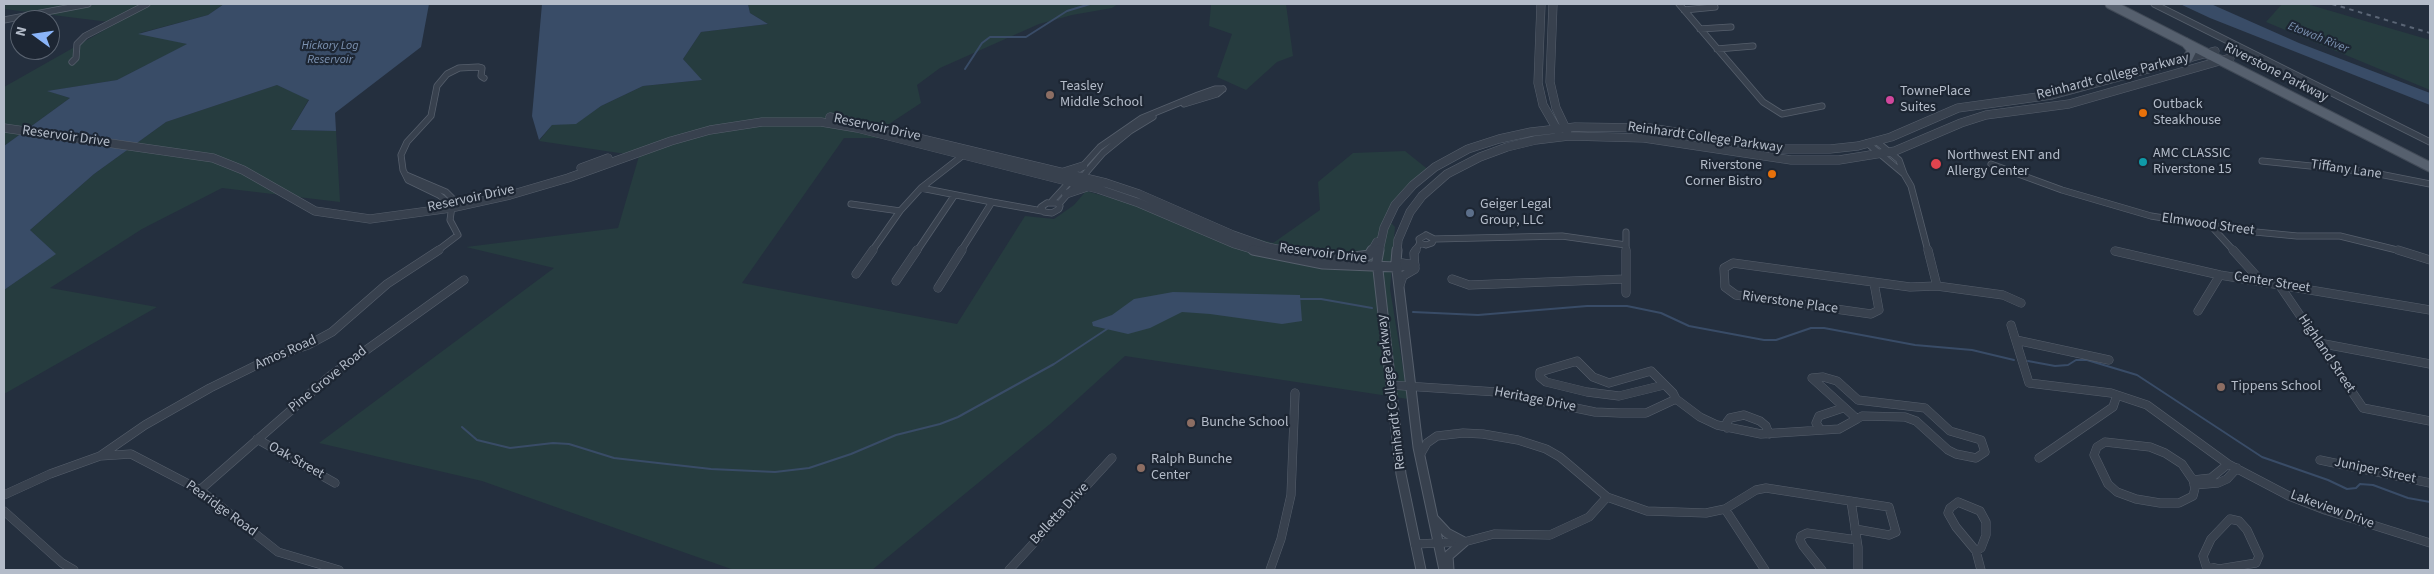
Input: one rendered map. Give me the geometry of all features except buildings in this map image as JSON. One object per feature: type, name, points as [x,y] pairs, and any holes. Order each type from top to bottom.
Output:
[{"type":"main road","name":"Riverstone Parkway","points":[[2110,4],[2183,41],[2212,52]]},
{"type":"main road","name":"Riverstone Parkway","points":[[2122,4],[2212,52],[2430,159]]},
{"type":"main road","points":[[2183,41],[2192,50],[2188,58]]},
{"type":"main road","name":"Riverstone Parkway","points":[[2226,59],[2430,167]]},
{"type":"street","points":[[4,20],[88,4]]},
{"type":"street","points":[[129,4],[141,7]]},
{"type":"street","points":[[72,62],[76,58],[77,44],[85,36],[99,27],[147,4]]},
{"type":"street","points":[[1541,4],[1537,76],[1539,91],[1556,128]]},
{"type":"street","points":[[1553,4],[1550,82],[1565,134]]},
{"type":"street","points":[[1679,4],[1763,102],[1782,114],[1822,106]]},
{"type":"street","points":[[2154,4],[2430,142]]},
{"type":"street","points":[[1684,10],[1715,7]]},
{"type":"street","points":[[1700,29],[1731,27]]},
{"type":"street","points":[[1717,49],[1753,46]]},
{"type":"street","name":"Reinhardt College Parkway","points":[[1444,570],[1431,516],[1420,455],[1396,264],[1398,240],[1410,212],[1422,196],[1447,174],[1480,157],[1507,147],[1595,126],[1650,128],[1783,149],[1830,149],[1872,142],[1898,135],[1958,108],[2052,95],[2212,52]]},
{"type":"street","name":"Reinhardt College Parkway","points":[[1421,570],[1401,474],[1377,264],[1384,228],[1395,205],[1435,167],[1483,144],[1556,128],[1565,134],[1644,138],[1791,160],[1839,160],[1885,153],[1986,115],[2069,104],[2226,59]]},
{"type":"street","points":[[451,206],[439,195],[411,182],[406,175],[402,161],[402,152],[407,142],[431,116],[439,82],[451,71],[472,66],[482,68],[481,76],[484,78]]},
{"type":"street","points":[[921,188],[954,196],[1042,208],[1051,202],[1075,179],[1110,148],[1148,120],[1176,107],[1217,94],[1223,89],[1215,89],[1198,94],[1142,118],[1095,151],[1082,166],[1075,179],[1066,194],[1059,204],[1060,208],[1055,212],[1046,213],[1042,208]]},
{"type":"street","points":[[1531,132],[1545,125],[1547,121],[1546,109]]},
{"type":"street","points":[[1559,113],[1574,122],[1595,126]]},
{"type":"street","name":"Reservoir Drive","points":[[4,128],[213,158],[234,166],[315,211],[354,218],[378,219],[499,198],[559,182],[690,135],[751,123],[792,120],[839,125],[1139,194],[1256,243],[1341,262]]},
{"type":"street","points":[[1872,142],[1904,174],[1911,186],[1937,286]]},
{"type":"street","points":[[856,274],[900,211],[921,188],[947,170],[962,163],[965,154]]},
{"type":"street","name":"Reservoir Drive","points":[[965,154],[1059,172],[1090,187],[1131,200],[1253,250],[1291,259],[1396,264]]},
{"type":"street","name":"Tiffany Lane","points":[[2262,161],[2369,172],[2430,184]]},
{"type":"street","name":"Elmwood Street","points":[[1991,164],[2062,190],[2151,216],[2212,227],[2297,236],[2340,236],[2383,245],[2430,260]]},
{"type":"street","points":[[1059,172],[1082,166]]},
{"type":"street","points":[[1066,194],[1090,187]]},
{"type":"street","points":[[896,281],[954,196]]},
{"type":"street","points":[[938,288],[992,202]]},
{"type":"street","points":[[1051,202],[1059,204]]},
{"type":"street","points":[[852,204],[900,211]]},
{"type":"street","name":"Amos Road","points":[[100,456],[145,425],[202,392],[273,357],[308,345],[332,332],[387,284],[458,236],[451,223],[451,206]]},
{"type":"street","points":[[2212,227],[2260,280]]},
{"type":"street","points":[[1341,262],[1369,254],[1384,228]]},
{"type":"street","points":[[1626,232],[1626,293]]},
{"type":"street","points":[[1398,291],[1403,276],[1413,271],[1416,248],[1422,236],[1429,236],[1434,239],[1562,236],[1626,245]]},
{"type":"street","name":"Center Street","points":[[2114,251],[2160,263],[2220,275],[2260,280],[2430,310]]},
{"type":"street","points":[[1341,262],[1370,273],[1380,294]]},
{"type":"street","name":"Riverstone Place","points":[[1874,282],[1879,310],[1871,314],[1736,295],[1725,288],[1724,268],[1733,263],[1874,282],[1910,288],[1937,286],[2003,295],[2021,303]]},
{"type":"street","points":[[1396,264],[1414,265]]},
{"type":"street","points":[[2198,311],[2220,275]]},
{"type":"street","points":[[1452,280],[1468,285],[1626,279]]},
{"type":"street","name":"Pine Grove Road","points":[[200,490],[350,360],[464,280]]},
{"type":"street","name":"Highland Street","points":[[2278,283],[2363,408],[2430,421]]},
{"type":"street","points":[[2011,324],[2016,340],[2109,360]]},
{"type":"street","name":"Lakeview Drive","points":[[2016,340],[2029,383],[2117,395],[2147,405],[2228,464],[2290,496],[2325,510],[2430,542]]},
{"type":"street","points":[[2319,343],[2430,364]]},
{"type":"street","points":[[1664,384],[1619,396],[1588,392],[1546,382],[1540,377],[1540,372],[1577,361],[1593,377],[1609,384],[1650,371],[1664,384],[1676,399],[1700,416],[1726,428],[1747,433],[1769,434],[1839,429],[1857,419],[1862,416],[1905,417],[1916,421],[1948,450],[1956,454],[1976,458],[1985,452],[1981,440],[1950,431],[1925,408],[1858,400],[1836,381],[1823,377],[1812,378],[1857,419]]},
{"type":"street","name":"Heritage Drive","points":[[1390,385],[1497,392],[1595,412],[1646,412],[1676,399]]},
{"type":"street","points":[[1270,570],[1281,540],[1291,495],[1295,393]]},
{"type":"street","points":[[2040,458],[2113,406],[2117,395]]},
{"type":"street","points":[[1820,430],[1816,422],[1819,416],[1843,408]]},
{"type":"street","points":[[1726,428],[1730,418],[1744,415],[1760,421],[1769,434]]},
{"type":"street","points":[[1420,455],[1430,440],[1436,436],[1483,434],[1538,446],[1560,457],[1580,477],[1607,496],[1647,511],[1667,514],[1706,513],[1725,509],[1760,488],[1889,507],[1896,532],[1889,535],[1856,529]]},
{"type":"street","name":"Oak Street","points":[[257,439],[335,482]]},
{"type":"street","points":[[2105,442],[2150,447],[2182,464],[2194,482],[2193,496],[2179,503],[2160,504],[2136,499],[2117,492],[2108,484],[2094,456],[2097,447],[2105,442]]},
{"type":"street","name":"Pearidge Road","points":[[4,495],[100,456],[131,454],[140,457],[200,490],[278,552],[339,570]]},
{"type":"street","name":"Belletta Drive","points":[[1009,570],[1112,458]]},
{"type":"street","name":"Juniper Street","points":[[2320,460],[2430,483]]},
{"type":"street","points":[[2194,482],[2211,478],[2228,464]]},
{"type":"street","points":[[2194,482],[2218,484],[2227,479],[2237,468]]},
{"type":"street","points":[[1415,544],[1464,542],[1494,534],[1550,535],[1576,525],[1589,517],[1607,496]]},
{"type":"street","points":[[1851,502],[1856,529],[1858,570]]},
{"type":"street","points":[[1976,551],[1981,548],[1986,535],[1986,522],[1983,515],[1973,507],[1958,502],[1954,503],[1948,513],[1951,520],[1976,551],[1980,570]]},
{"type":"street","points":[[1725,509],[1765,570]]},
{"type":"street","points":[[4,511],[62,563],[74,570]]},
{"type":"street","points":[[1431,516],[1447,533],[1464,542]]},
{"type":"street","points":[[2230,519],[2239,521],[2248,530],[2259,556],[2256,563],[2219,569],[2207,568],[2203,556],[2211,539],[2230,519]]},
{"type":"street","points":[[1822,570],[1803,546],[1801,536],[1806,533],[1857,540]]},
{"type":"street","points":[[1449,570],[1448,556],[1464,542]]},
{"type":"green space","points":[[4,4],[224,4],[208,15],[140,33],[188,44],[117,80],[48,91],[70,98],[4,146],[4,87],[52,60],[60,60],[60,55],[117,23],[60,16],[60,10],[4,9]]},
{"type":"green space","points":[[748,4],[1118,4],[1112,8],[1072,15],[1039,24],[940,68],[917,85],[921,103],[889,124],[880,138],[844,138],[742,283],[957,324],[1025,216],[1054,219],[1074,205],[1086,191],[1273,243],[1320,210],[1318,182],[1353,153],[1405,151],[1430,171],[1387,219],[1395,227],[1390,289],[1408,399],[1125,356],[1050,424],[872,570],[734,570],[482,481],[319,443],[554,268],[466,247],[618,228],[639,156],[539,141],[552,125],[576,123],[601,106],[643,86],[701,80],[683,59],[701,32],[768,24],[750,13]]},
{"type":"green space","points":[[1286,4],[1293,56],[1277,62],[1246,90],[1217,77],[1232,34],[1209,26],[1211,5]]},
{"type":"green space","points":[[2282,4],[2307,4],[2430,40],[2430,90],[2266,22]]},
{"type":"green space","points":[[277,85],[309,99],[291,130],[336,131],[340,202],[222,188],[142,229],[50,288],[157,307],[4,394],[4,290],[55,254],[30,230],[94,174],[166,122]]},
{"type":"water","name":"Hickory Log Reservoir","points":[[224,4],[429,4],[421,47],[335,113],[336,131],[291,130],[309,100],[277,85],[166,122],[94,174],[30,230],[56,254],[4,290],[4,146],[70,98],[47,91],[117,80],[187,44],[138,34],[208,15]]},
{"type":"water","points":[[542,4],[748,4],[750,13],[768,24],[701,32],[683,59],[702,80],[643,86],[601,106],[576,124],[552,125],[539,140],[532,116]]},
{"type":"water","name":"Etowah River","points":[[2180,4],[2211,4],[2299,43],[2430,93],[2430,105],[2210,18]]},
{"type":"water","points":[[1173,292],[1300,295],[1302,321],[1282,324],[1182,312],[1150,328],[1128,334],[1093,326],[1092,322],[1112,315],[1134,299]]},
{"type":"waterway","points":[[965,69],[982,43],[990,37],[1026,37],[1067,11],[1090,4]]},
{"type":"waterway","points":[[1299,299],[1321,299],[1372,308]]},
{"type":"waterway","points":[[1413,312],[1478,315],[1587,306],[1627,306],[1661,313],[1689,326],[1764,340],[1776,340],[1811,328],[1824,328],[1915,345],[1972,350],[2014,360]]},
{"type":"waterway","points":[[462,427],[477,440],[510,448],[553,443],[569,444],[614,458],[711,469],[775,472],[809,468],[851,454],[896,435],[940,424],[958,417],[1054,364],[1107,329]]},
{"type":"waterway","points":[[2028,361],[2055,366],[2068,365],[2076,360],[2087,360],[2137,375],[2262,457],[2328,480],[2347,489],[2356,488],[2360,484],[2373,485],[2408,498],[2430,502]]},
{"type":"railway","points":[[2332,4],[2430,33]]},
{"type":"place","name":"Teasley Middle School","points":[[1050,95]]},
{"type":"place","name":"TownePlace Suites","points":[[1890,100]]},
{"type":"place","name":"Outback Steakhouse","points":[[2143,113]]},
{"type":"place","name":"AMC CLASSIC Riverstone 15","points":[[2143,162]]},
{"type":"place","name":"Northwest ENT and Allergy Center","points":[[1936,164]]},
{"type":"place","name":"Riverstone Corner Bistro","points":[[1772,174]]},
{"type":"place","name":"Geiger Legal Group, LLC","points":[[1470,213]]},
{"type":"place","name":"Tippens School","points":[[2221,387]]},
{"type":"place","name":"Bunche School","points":[[1191,423]]},
{"type":"place","name":"Ralph Bunche Center","points":[[1141,468]]}]
